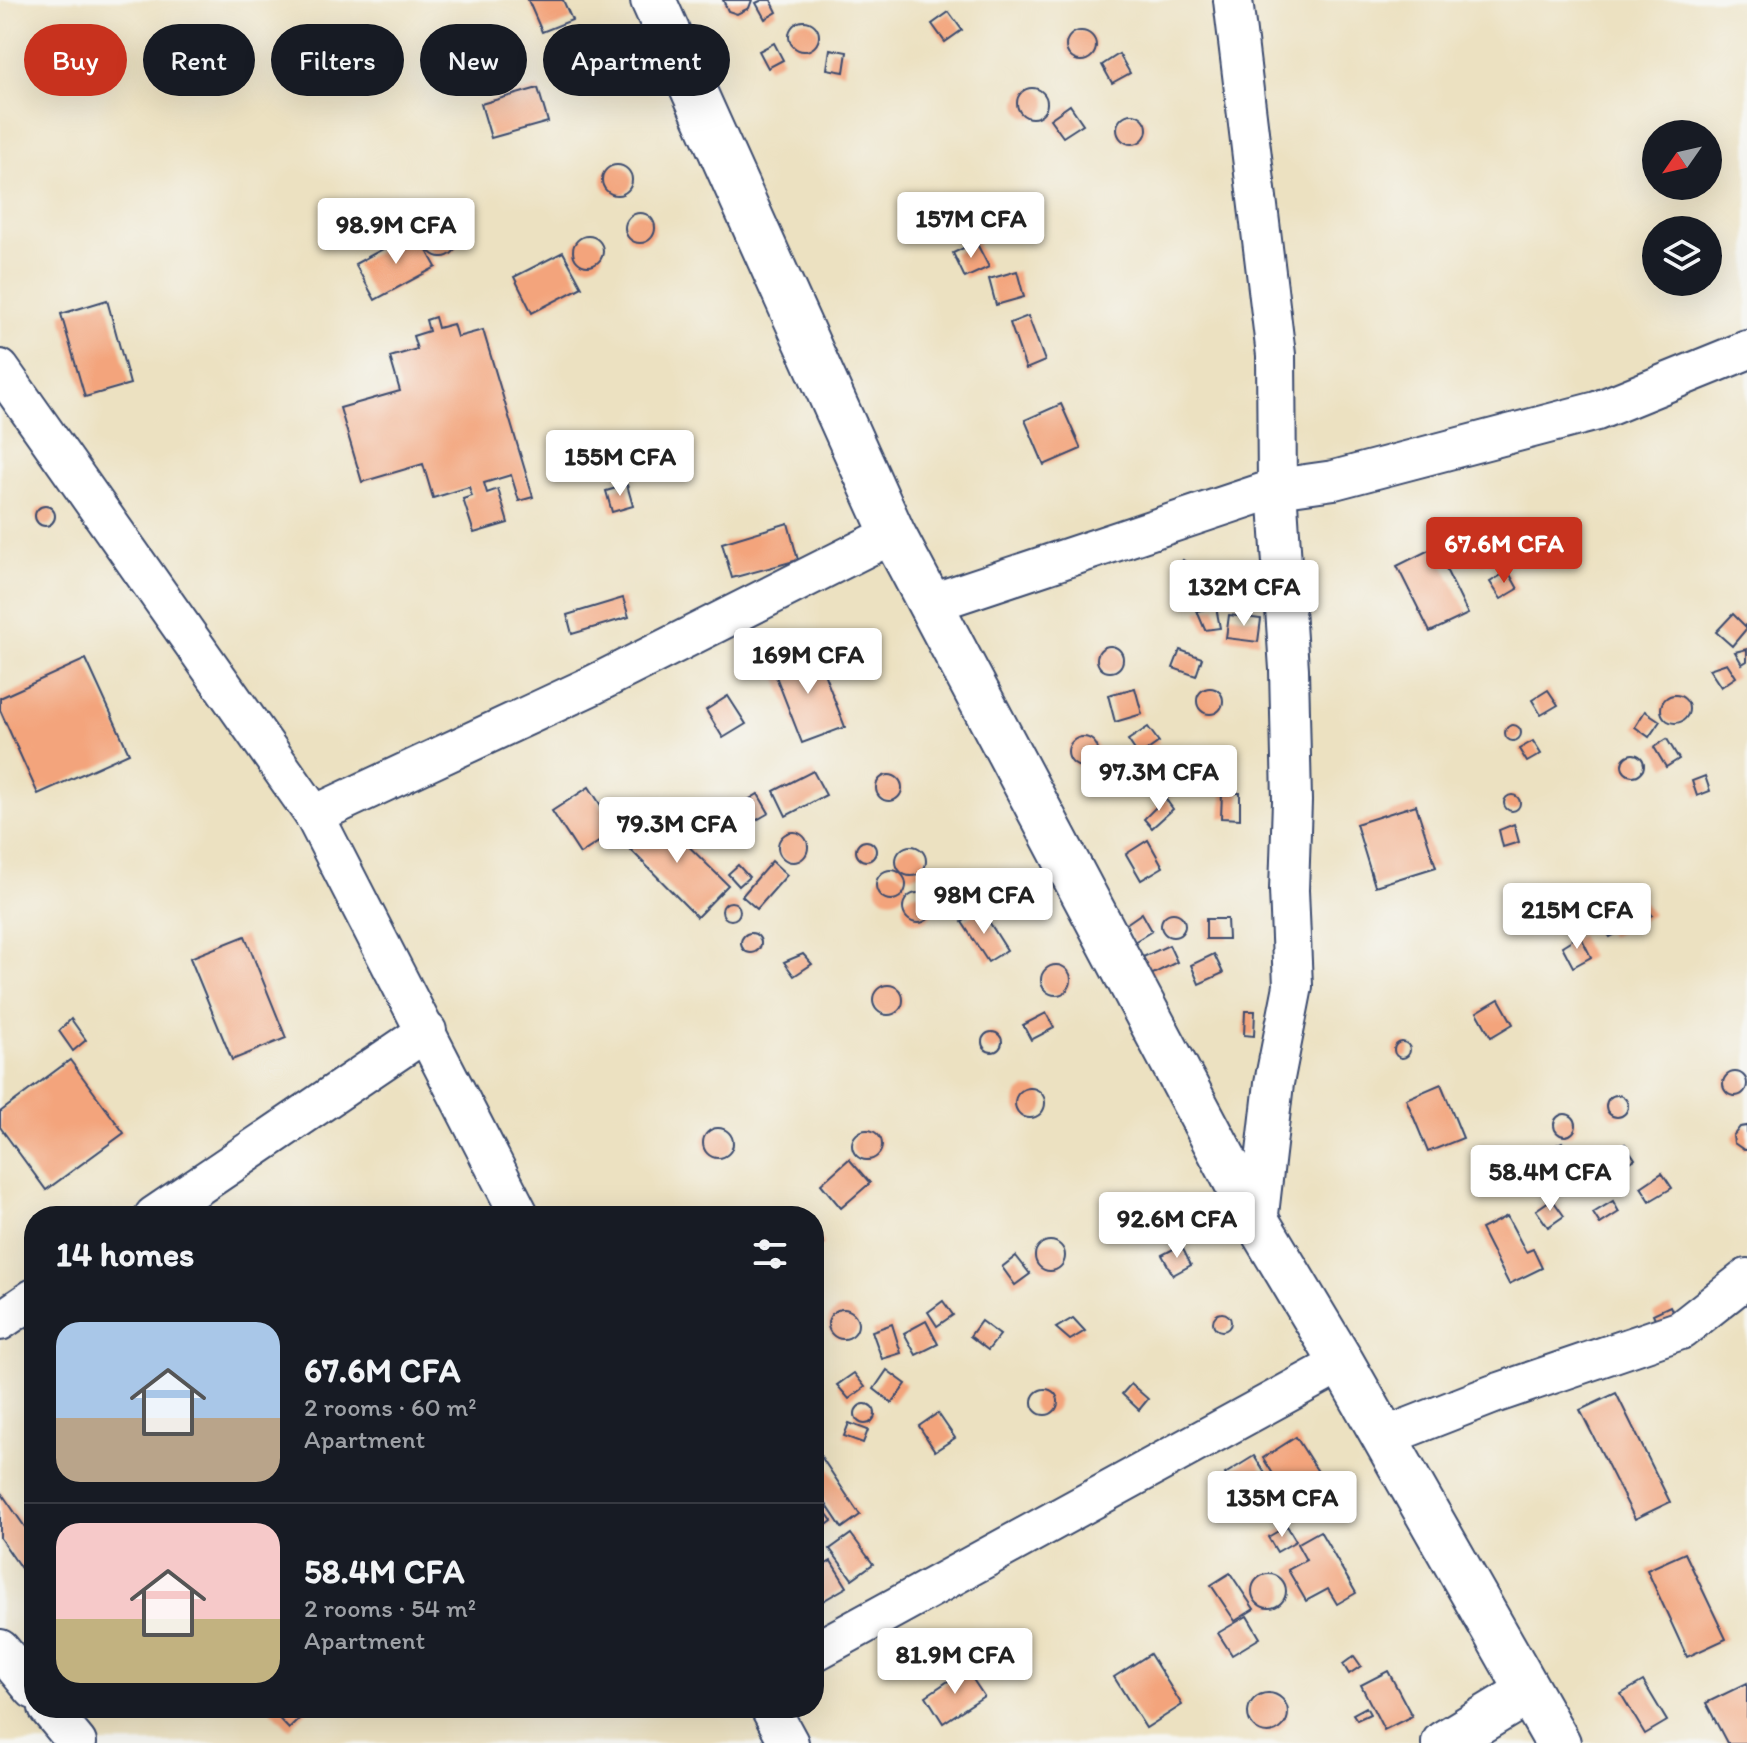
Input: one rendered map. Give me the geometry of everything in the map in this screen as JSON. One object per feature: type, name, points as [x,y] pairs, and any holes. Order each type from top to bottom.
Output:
[{"type":"main road","points":[[653,0],[893,534],[929,604],[1258,1223],[1342,1363],[1558,1743]]},
{"type":"main road","points":[[1444,1743],[1528,1692]]},
{"type":"street","points":[[1233,0],[1276,355],[1277,488],[1289,669],[1292,801],[1289,890],[1293,986],[1274,1083],[1258,1223]]},
{"type":"street","points":[[929,604],[1277,488],[1334,480],[1597,411],[1747,350]]},
{"type":"street","points":[[0,369],[314,815],[515,1206]]},
{"type":"street","points":[[314,815],[593,685],[893,534]]},
{"type":"street","points":[[169,1206],[427,1031]]},
{"type":"street","points":[[1384,1437],[1494,1394],[1681,1330],[1747,1278]]},
{"type":"street","points":[[0,1321],[24,1305]]},
{"type":"street","points":[[824,1647],[1342,1363]]},
{"type":"street","points":[[0,1649],[24,1678]]},
{"type":"street","points":[[56,1718],[77,1743]]},
{"type":"building","points":[[528,0],[563,0],[572,20],[562,24],[543,24],[542,32]]},
{"type":"building","points":[[723,0],[752,0],[749,8],[737,14],[728,11]]},
{"type":"building","points":[[771,0],[777,12],[765,19],[756,3]]},
{"type":"building","points":[[949,12],[962,30],[945,42],[932,24]]},
{"type":"building","points":[[804,21],[814,26],[819,36],[814,46],[804,51],[794,46],[789,36],[794,26]]},
{"type":"building","points":[[1081,31],[1087,32],[1095,40],[1095,52],[1087,60],[1081,61],[1075,60],[1067,52],[1066,46],[1067,40],[1075,32]]},
{"type":"building","points":[[774,43],[783,60],[768,68],[759,51]]},
{"type":"building","points":[[830,49],[847,52],[844,72],[827,69]]},
{"type":"building","points":[[1119,54],[1130,73],[1112,83],[1102,65]]},
{"type":"building","points":[[538,88],[548,122],[491,138],[481,104],[510,96],[527,96],[527,91]]},
{"type":"building","points":[[1032,88],[1042,93],[1047,103],[1042,113],[1032,118],[1022,113],[1017,103],[1022,93]]},
{"type":"building","points":[[1070,105],[1083,124],[1063,137],[1050,119]]},
{"type":"building","points":[[1132,114],[1138,115],[1146,123],[1146,135],[1138,143],[1132,144],[1126,143],[1118,135],[1117,129],[1118,123],[1126,115]]},
{"type":"building","points":[[617,165],[623,166],[631,174],[631,186],[623,194],[617,195],[611,194],[603,186],[602,180],[603,174],[611,166]]},
{"type":"building","points":[[640,213],[646,214],[654,222],[654,234],[646,242],[640,243],[634,242],[626,234],[625,228],[626,222],[634,214]]},
{"type":"building","points":[[442,227],[448,228],[456,236],[456,248],[448,256],[442,257],[436,256],[428,248],[427,242],[428,236],[436,228]]},
{"type":"building","points":[[416,231],[436,267],[375,300],[355,264]]},
{"type":"building","points":[[588,236],[594,237],[602,245],[602,257],[594,265],[588,266],[582,265],[574,257],[573,251],[574,245],[582,237]]},
{"type":"building","points":[[976,242],[989,267],[965,278],[953,253]]},
{"type":"building","points":[[563,252],[582,287],[532,313],[514,277]]},
{"type":"building","points":[[1017,271],[1024,297],[996,305],[989,279]]},
{"type":"building","points":[[107,300],[130,384],[85,397],[61,314]]},
{"type":"building","points":[[1028,316],[1045,361],[1026,369],[1010,323]]},
{"type":"building","points":[[435,317],[438,328],[453,324],[457,337],[483,330],[533,497],[519,501],[511,475],[484,483],[487,493],[498,489],[508,523],[474,533],[463,499],[472,496],[469,487],[433,498],[423,464],[362,482],[340,408],[400,391],[390,357],[417,349],[413,336],[429,331],[426,320]]},
{"type":"building","points":[[1061,404],[1081,449],[1044,465],[1025,420]]},
{"type":"building","points":[[627,485],[633,506],[612,512],[606,491]]},
{"type":"building","points":[[45,506],[52,509],[55,516],[52,523],[45,526],[38,523],[35,516],[38,509]]},
{"type":"building","points":[[788,523],[798,560],[732,578],[722,543]]},
{"type":"building","points":[[1483,540],[1493,557],[1483,564],[1473,546]]},
{"type":"building","points":[[1435,547],[1468,614],[1430,632],[1397,566]]},
{"type":"building","points":[[1183,560],[1207,577],[1202,585],[1177,568]]},
{"type":"building","points":[[1508,571],[1518,589],[1501,599],[1490,582]]},
{"type":"building","points":[[623,598],[629,617],[572,634],[567,615]]},
{"type":"building","points":[[1216,607],[1220,628],[1205,630],[1197,611]]},
{"type":"building","points":[[1733,614],[1747,628],[1732,646],[1716,632]]},
{"type":"building","points":[[1229,615],[1261,619],[1258,642],[1226,638]]},
{"type":"building","points":[[852,641],[861,645],[865,654],[861,663],[852,667],[843,663],[839,654],[843,645]]},
{"type":"building","points":[[1110,646],[1119,650],[1123,659],[1119,668],[1110,672],[1101,668],[1097,659],[1101,650]]},
{"type":"building","points":[[1747,649],[1747,661],[1742,664],[1735,652]]},
{"type":"building","points":[[815,650],[845,727],[802,743],[772,666]]},
{"type":"building","points":[[1180,650],[1202,658],[1196,676],[1173,668]]},
{"type":"building","points":[[86,659],[129,753],[38,794],[0,710],[0,698]]},
{"type":"building","points":[[1727,663],[1736,677],[1721,687],[1709,669]]},
{"type":"building","points":[[1135,688],[1142,714],[1115,722],[1108,695]]},
{"type":"building","points":[[1210,688],[1219,692],[1223,701],[1219,710],[1210,714],[1201,710],[1197,701],[1201,692]]},
{"type":"building","points":[[1548,690],[1558,705],[1541,715],[1532,700]]},
{"type":"building","points":[[1675,695],[1685,699],[1689,709],[1685,719],[1675,723],[1665,719],[1661,709],[1665,699]]},
{"type":"building","points":[[728,696],[746,724],[723,738],[706,710]]},
{"type":"building","points":[[1645,711],[1660,721],[1649,737],[1635,727]]},
{"type":"building","points":[[1513,725],[1519,727],[1519,739],[1513,741],[1507,739],[1505,733],[1507,727]]},
{"type":"building","points":[[1148,727],[1159,742],[1139,756],[1128,740]]},
{"type":"building","points":[[1083,737],[1089,738],[1097,746],[1097,758],[1089,766],[1083,767],[1077,766],[1069,758],[1068,752],[1069,746],[1077,738]]},
{"type":"building","points":[[1667,739],[1679,759],[1666,767],[1654,747]]},
{"type":"building","points":[[1533,741],[1541,754],[1527,762],[1519,749]]},
{"type":"building","points":[[1633,754],[1644,765],[1633,776],[1622,765]]},
{"type":"building","points":[[1180,765],[1190,786],[1165,798],[1155,777]]},
{"type":"building","points":[[813,771],[826,795],[786,816],[774,791]]},
{"type":"building","points":[[889,775],[898,779],[902,788],[898,797],[889,801],[880,797],[876,788],[880,779]]},
{"type":"building","points":[[1705,776],[1710,791],[1697,796],[1692,781]]},
{"type":"building","points":[[589,787],[617,830],[580,854],[552,811]]},
{"type":"building","points":[[1222,793],[1240,793],[1240,819],[1221,818]]},
{"type":"building","points":[[758,794],[769,813],[741,829],[730,811]]},
{"type":"building","points":[[1512,795],[1520,803],[1512,811],[1504,803]]},
{"type":"building","points":[[1165,798],[1173,809],[1152,828],[1144,819]]},
{"type":"building","points":[[1416,805],[1436,867],[1375,886],[1356,824]]},
{"type":"building","points":[[656,814],[728,885],[697,917],[625,844]]},
{"type":"building","points":[[1514,824],[1519,842],[1503,847],[1499,830]]},
{"type":"building","points":[[793,832],[803,837],[808,847],[803,857],[793,862],[783,857],[778,847],[783,837]]},
{"type":"building","points":[[1148,840],[1163,867],[1141,880],[1126,854]]},
{"type":"building","points":[[866,841],[873,844],[876,851],[873,858],[866,861],[859,858],[856,851],[859,844]]},
{"type":"building","points":[[911,846],[921,851],[926,861],[921,871],[911,876],[901,871],[896,861],[901,851]]},
{"type":"building","points":[[772,861],[787,875],[757,909],[742,896]]},
{"type":"building","points":[[738,865],[749,877],[739,886],[728,874]]},
{"type":"building","points":[[891,870],[901,875],[906,885],[901,895],[891,900],[881,895],[876,885],[881,875]]},
{"type":"building","points":[[918,893],[924,894],[932,902],[932,914],[924,922],[918,923],[912,922],[904,914],[903,908],[904,902],[912,894]]},
{"type":"building","points":[[1639,893],[1652,915],[1610,937],[1597,918]]},
{"type":"building","points":[[731,902],[740,911],[731,920],[722,911]]},
{"type":"building","points":[[981,909],[1007,950],[988,962],[962,922]]},
{"type":"building","points":[[1142,913],[1152,931],[1134,942],[1126,924]]},
{"type":"building","points":[[1173,913],[1182,916],[1185,925],[1182,934],[1173,937],[1164,934],[1161,925],[1164,916]]},
{"type":"building","points":[[1206,919],[1227,919],[1228,939],[1206,939]]},
{"type":"building","points":[[751,933],[758,936],[761,943],[758,950],[751,953],[744,950],[741,943],[744,936]]},
{"type":"building","points":[[1580,935],[1591,957],[1573,967],[1562,946]]},
{"type":"building","points":[[245,936],[286,1038],[232,1060],[190,958]]},
{"type":"building","points":[[1169,945],[1177,962],[1151,975],[1143,957]]},
{"type":"building","points":[[803,954],[812,964],[794,976],[784,962]]},
{"type":"building","points":[[1214,954],[1223,973],[1199,984],[1191,965]]},
{"type":"building","points":[[1056,965],[1066,970],[1071,980],[1066,990],[1056,995],[1046,990],[1041,980],[1046,970]]},
{"type":"building","points":[[888,985],[898,990],[903,1000],[898,1010],[888,1015],[878,1010],[873,1000],[878,990]]},
{"type":"building","points":[[1499,999],[1513,1024],[1491,1037],[1477,1012]]},
{"type":"building","points":[[1245,1011],[1255,1011],[1254,1036],[1244,1035]]},
{"type":"building","points":[[1046,1013],[1054,1028],[1031,1040],[1023,1025]]},
{"type":"building","points":[[71,1019],[86,1040],[73,1051],[59,1031]]},
{"type":"building","points":[[992,1032],[999,1035],[1002,1042],[999,1049],[992,1052],[985,1049],[982,1042],[985,1035]]},
{"type":"building","points":[[1402,1042],[1408,1044],[1408,1056],[1402,1058],[1396,1056],[1394,1050],[1396,1044]]},
{"type":"building","points":[[70,1060],[124,1133],[46,1190],[0,1127],[0,1112]]},
{"type":"building","points":[[1730,1072],[1740,1072],[1747,1079],[1747,1089],[1740,1096],[1730,1096],[1723,1089],[1723,1079]]},
{"type":"building","points":[[1441,1084],[1463,1138],[1428,1152],[1406,1099]]},
{"type":"building","points":[[1030,1088],[1036,1089],[1044,1097],[1044,1109],[1036,1117],[1030,1118],[1024,1117],[1016,1109],[1015,1103],[1016,1097],[1024,1089]]},
{"type":"building","points":[[1617,1095],[1625,1098],[1628,1106],[1625,1114],[1617,1117],[1609,1114],[1606,1106],[1609,1098]]},
{"type":"building","points":[[1561,1114],[1569,1114],[1576,1125],[1569,1136],[1561,1136],[1554,1129],[1554,1121]]},
{"type":"building","points":[[1747,1126],[1747,1150],[1744,1150],[1734,1143],[1733,1136],[1740,1127]]},
{"type":"building","points":[[718,1128],[728,1133],[733,1143],[728,1153],[718,1158],[708,1153],[703,1143],[708,1133]]},
{"type":"building","points":[[867,1130],[873,1131],[881,1139],[881,1151],[873,1159],[867,1160],[861,1159],[853,1151],[852,1145],[853,1139],[861,1131]]},
{"type":"building","points":[[1562,1142],[1571,1155],[1560,1161],[1550,1148]]},
{"type":"building","points":[[1625,1144],[1635,1159],[1612,1174],[1602,1159]]},
{"type":"building","points":[[1590,1156],[1603,1183],[1580,1193],[1568,1165]]},
{"type":"building","points":[[849,1159],[870,1183],[841,1208],[821,1184]]},
{"type":"building","points":[[1662,1173],[1672,1188],[1650,1201],[1641,1187]]},
{"type":"building","points":[[1552,1199],[1564,1216],[1548,1227],[1536,1210]]},
{"type":"building","points":[[1613,1201],[1619,1212],[1600,1224],[1593,1213]]},
{"type":"building","points":[[1507,1216],[1526,1252],[1533,1249],[1542,1268],[1509,1284],[1481,1229]]},
{"type":"building","points":[[1050,1241],[1060,1246],[1065,1256],[1060,1266],[1050,1271],[1040,1266],[1035,1256],[1040,1246]]},
{"type":"building","points":[[1181,1245],[1191,1265],[1173,1275],[1162,1255]]},
{"type":"building","points":[[1016,1256],[1030,1274],[1015,1285],[1002,1267]]},
{"type":"building","points":[[943,1301],[953,1315],[937,1326],[928,1312]]},
{"type":"building","points":[[1670,1306],[1675,1317],[1658,1325],[1653,1314]]},
{"type":"building","points":[[843,1309],[853,1314],[858,1324],[853,1334],[843,1339],[833,1334],[828,1324],[833,1314]]},
{"type":"building","points":[[1218,1313],[1226,1313],[1231,1322],[1229,1329],[1218,1331],[1213,1326],[1213,1318]]},
{"type":"building","points":[[1073,1318],[1085,1331],[1070,1340],[1056,1328]]},
{"type":"building","points":[[926,1321],[938,1344],[916,1355],[904,1333]]},
{"type":"building","points":[[981,1321],[1000,1335],[988,1350],[970,1336]]},
{"type":"building","points":[[892,1324],[901,1353],[882,1359],[872,1331]]},
{"type":"building","points":[[887,1370],[906,1384],[892,1403],[874,1389]]},
{"type":"building","points":[[854,1373],[865,1387],[849,1399],[837,1385]]},
{"type":"building","points":[[1131,1384],[1148,1399],[1139,1410],[1122,1394]]},
{"type":"building","points":[[1045,1389],[1054,1393],[1058,1402],[1054,1411],[1045,1415],[1036,1411],[1032,1402],[1036,1393]]},
{"type":"building","points":[[1616,1393],[1670,1502],[1635,1519],[1580,1410]]},
{"type":"building","points":[[865,1404],[872,1407],[875,1414],[872,1421],[865,1424],[858,1421],[855,1414],[858,1407]]},
{"type":"building","points":[[938,1413],[955,1438],[935,1451],[919,1426]]},
{"type":"building","points":[[849,1423],[868,1430],[863,1443],[844,1436]]},
{"type":"building","points":[[1296,1437],[1327,1486],[1294,1507],[1263,1458]]},
{"type":"building","points":[[1254,1456],[1280,1497],[1250,1515],[1225,1474]]},
{"type":"building","points":[[824,1461],[860,1515],[842,1528],[824,1501]]},
{"type":"building","points":[[0,1491],[24,1526],[24,1573],[0,1538]]},
{"type":"building","points":[[824,1510],[832,1521],[824,1527]]},
{"type":"building","points":[[1287,1526],[1296,1541],[1277,1552],[1268,1537]]},
{"type":"building","points":[[1320,1531],[1356,1593],[1337,1604],[1328,1589],[1306,1601],[1288,1570],[1306,1560],[1297,1544]]},
{"type":"building","points":[[851,1534],[873,1564],[852,1579],[830,1549]]},
{"type":"building","points":[[1685,1553],[1726,1639],[1687,1657],[1647,1570]]},
{"type":"building","points":[[831,1561],[847,1587],[824,1600],[824,1565]]},
{"type":"building","points":[[1230,1573],[1254,1609],[1235,1621],[1211,1585]]},
{"type":"building","points":[[1269,1574],[1281,1579],[1286,1591],[1281,1603],[1269,1608],[1257,1603],[1252,1591],[1257,1579]]},
{"type":"building","points":[[1247,1616],[1260,1638],[1232,1655],[1218,1633]]},
{"type":"building","points":[[1150,1654],[1182,1705],[1146,1728],[1114,1677]]},
{"type":"building","points":[[1354,1656],[1361,1666],[1349,1674],[1343,1664]]},
{"type":"building","points":[[966,1669],[984,1696],[943,1723],[926,1696]]},
{"type":"building","points":[[1388,1671],[1412,1716],[1384,1730],[1361,1685]]},
{"type":"building","points":[[1643,1681],[1667,1721],[1645,1734],[1621,1694]]},
{"type":"building","points":[[1747,1683],[1747,1743],[1727,1743],[1706,1703]]},
{"type":"building","points":[[1268,1693],[1282,1699],[1288,1713],[1282,1727],[1268,1733],[1254,1727],[1248,1713],[1254,1699]]},
{"type":"building","points":[[1366,1707],[1370,1714],[1357,1720],[1353,1714]]},
{"type":"building","points":[[279,1718],[300,1718],[289,1729]]}]
